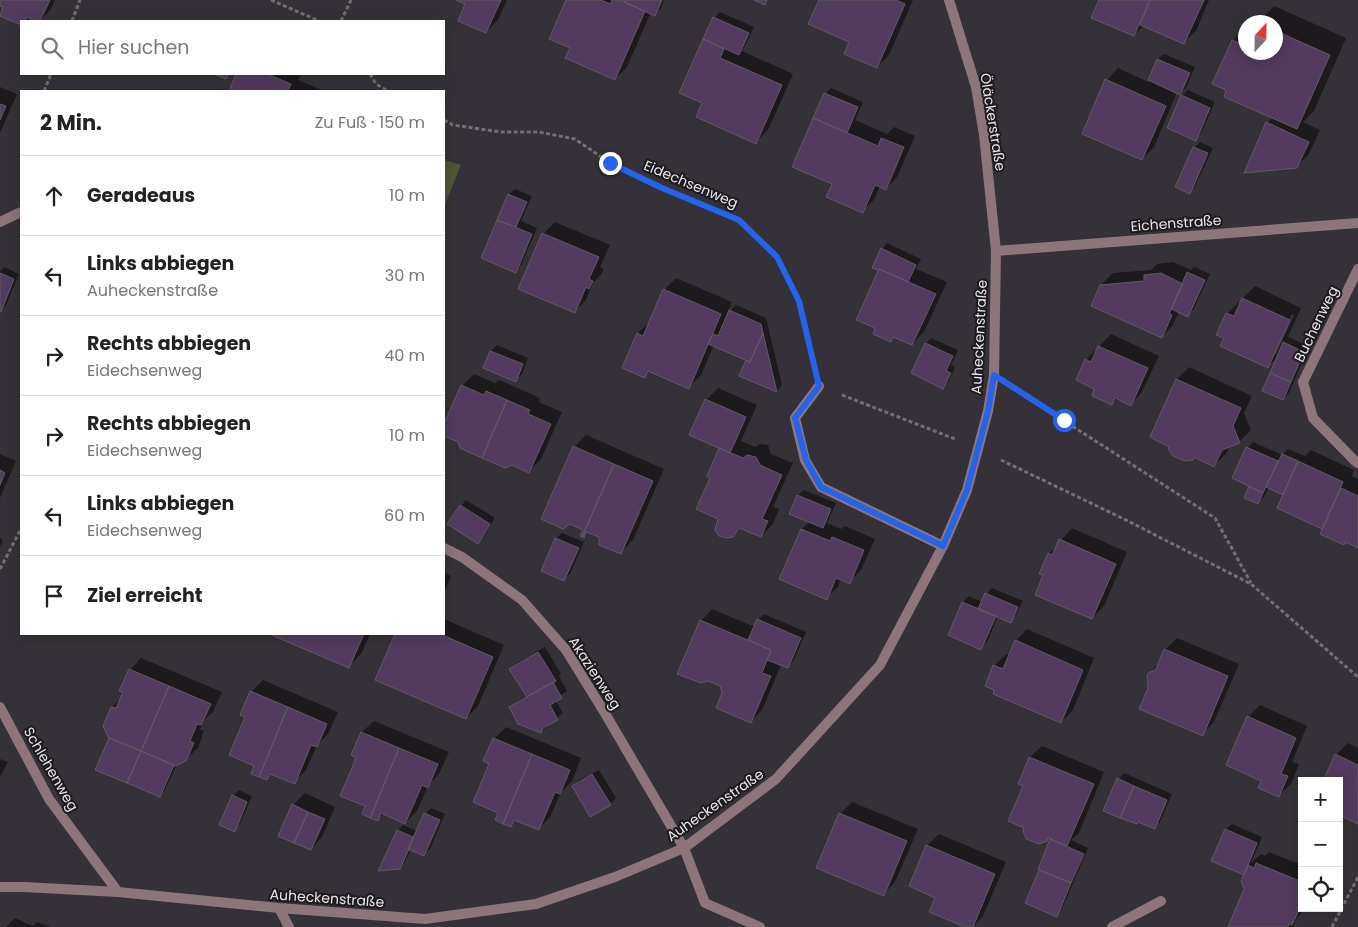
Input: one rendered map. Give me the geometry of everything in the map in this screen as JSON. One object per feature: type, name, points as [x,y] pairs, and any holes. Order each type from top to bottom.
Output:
[{"type":"street","name":"Öläckerstraße","points":[[949,0],[976,86],[984,135],[996,251]]},
{"type":"street","points":[[0,222],[20,212]]},
{"type":"street","name":"Eichenstraße","points":[[996,251],[1358,223]]},
{"type":"street","name":"Auheckenstraße","points":[[0,887],[24,886],[118,892],[279,908],[425,919],[536,904],[615,877],[684,848],[776,778],[880,665],[943,546],[967,490],[988,411],[994,375],[996,251]]},
{"type":"street","name":"Buchenweg","points":[[1358,269],[1303,382],[1313,418],[1358,463]]},
{"type":"street","points":[[819,386],[795,418],[806,460],[821,487],[943,546]]},
{"type":"street","name":"Akazienweg","points":[[445,549],[462,558],[522,600],[566,650],[684,848],[705,903],[760,927]]},
{"type":"street","name":"Schlehenweg","points":[[0,707],[50,799],[118,892]]},
{"type":"street","points":[[1112,927],[1161,900]]},
{"type":"street","points":[[279,908],[289,927]]},
{"type":"path","points":[[72,20],[80,0]]},
{"type":"path","points":[[272,0],[317,20]]},
{"type":"path","points":[[341,20],[351,0]]},
{"type":"path","points":[[44,90],[51,75]]},
{"type":"path","points":[[371,75],[376,84],[386,90]]},
{"type":"path","name":"Eidechsenweg","points":[[445,120],[454,125],[501,132],[539,132],[574,139],[610,163],[662,188],[739,220],[777,257],[795,292],[799,301],[819,386]]},
{"type":"path","points":[[994,375],[1215,518],[1251,584]]},
{"type":"path","points":[[819,386],[933,430]]},
{"type":"path","points":[[997,458],[1126,520],[1251,584],[1358,677]]},
{"type":"path","points":[[0,569],[20,531]]},
{"type":"path","points":[[1332,927],[1358,877]]},
{"type":"green space","points":[[445,160],[461,165],[445,205]]},
{"type":"building","points":[[0,0],[50,0],[40,20],[27,17],[26,20],[20,20],[20,25],[0,16],[3,7],[0,6]]},
{"type":"building","points":[[456,0],[501,0],[486,33],[458,21],[465,4]]},
{"type":"building","points":[[566,0],[601,0],[610,4],[612,0],[620,0],[645,11],[615,80],[565,58],[570,48],[549,39]]},
{"type":"building","points":[[624,0],[662,0],[655,16],[624,2]]},
{"type":"building","points":[[754,0],[767,0],[765,5]]},
{"type":"building","points":[[819,0],[896,0],[905,4],[877,68],[844,54],[849,42],[808,24]]},
{"type":"building","points":[[1099,0],[1150,0],[1134,36],[1091,18]]},
{"type":"building","points":[[1150,0],[1204,0],[1184,44],[1140,25]]},
{"type":"building","points":[[713,17],[749,33],[739,55],[703,39]]},
{"type":"building","points":[[1283,34],[1330,55],[1297,129],[1224,97],[1226,90],[1212,84],[1232,40],[1238,43],[1238,60],[1283,60]]},
{"type":"building","points":[[703,39],[724,49],[720,58],[782,85],[756,144],[696,117],[702,103],[679,93]]},
{"type":"building","points":[[1157,59],[1190,73],[1180,95],[1148,80]]},
{"type":"building","points":[[216,75],[228,75],[226,79]]},
{"type":"building","points":[[236,75],[269,75],[291,84],[288,90],[229,90]]},
{"type":"building","points":[[1105,79],[1166,106],[1142,160],[1082,134]]},
{"type":"building","points":[[824,93],[858,107],[847,133],[813,118]]},
{"type":"building","points":[[1181,95],[1210,108],[1196,141],[1167,128]]},
{"type":"building","points":[[0,104],[6,106],[0,120]]},
{"type":"building","points":[[813,118],[878,146],[881,138],[904,147],[886,190],[875,185],[863,213],[826,197],[832,184],[792,167]]},
{"type":"building","points":[[1266,122],[1309,142],[1297,168],[1244,173]]},
{"type":"building","points":[[1193,147],[1208,153],[1190,194],[1175,187]]},
{"type":"building","points":[[508,194],[527,202],[516,227],[497,220]]},
{"type":"building","points":[[497,220],[532,234],[516,273],[481,258]]},
{"type":"building","points":[[542,233],[599,257],[589,279],[593,281],[589,289],[586,287],[575,313],[518,289]]},
{"type":"building","points":[[881,248],[916,265],[908,282],[879,269],[872,268]]},
{"type":"building","points":[[879,269],[936,294],[912,345],[893,337],[891,342],[873,334],[875,328],[856,320]]},
{"type":"building","points":[[1187,272],[1205,280],[1188,317],[1171,309]]},
{"type":"building","points":[[0,273],[14,279],[1,312],[0,312]]},
{"type":"building","points":[[1161,273],[1183,284],[1169,314],[1172,315],[1162,338],[1091,306],[1100,285],[1144,281],[1144,275]]},
{"type":"building","points":[[663,289],[721,314],[689,389],[648,371],[645,378],[622,368],[637,333],[643,336]]},
{"type":"building","points":[[1242,298],[1290,320],[1268,368],[1220,346],[1224,338],[1216,335],[1226,313],[1234,316]]},
{"type":"building","points":[[729,310],[761,324],[763,333],[750,362],[708,344],[713,334],[718,336]]},
{"type":"building","points":[[763,333],[777,392],[739,376],[746,360],[750,362]]},
{"type":"building","points":[[1283,342],[1304,352],[1291,382],[1270,373]]},
{"type":"building","points":[[925,343],[953,356],[946,371],[951,373],[943,389],[911,373]]},
{"type":"building","points":[[1098,346],[1148,368],[1131,406],[1115,398],[1112,405],[1092,396],[1094,389],[1076,380],[1085,359],[1091,362]]},
{"type":"building","points":[[490,351],[523,364],[516,382],[483,368]]},
{"type":"building","points":[[1270,373],[1291,382],[1283,400],[1262,391]]},
{"type":"building","points":[[1176,379],[1241,408],[1233,426],[1240,443],[1222,450],[1214,467],[1194,457],[1193,460],[1185,461],[1173,456],[1168,449],[1169,447],[1150,437]]},
{"type":"building","points":[[461,385],[484,395],[486,391],[507,400],[482,458],[460,448],[458,442],[445,436],[445,422]]},
{"type":"building","points":[[705,399],[746,417],[730,453],[689,435]]},
{"type":"building","points":[[507,400],[530,410],[528,414],[551,424],[529,473],[512,465],[505,468],[482,458]]},
{"type":"building","points":[[573,446],[614,464],[582,537],[580,536],[583,530],[570,524],[563,529],[541,519]]},
{"type":"building","points":[[1246,447],[1278,461],[1263,493],[1232,478]]},
{"type":"building","points":[[719,448],[743,458],[747,455],[756,457],[760,465],[782,475],[762,519],[768,521],[761,537],[739,528],[733,537],[719,536],[715,530],[718,519],[696,509],[710,478],[707,476]]},
{"type":"building","points":[[1282,454],[1298,461],[1283,495],[1266,487]]},
{"type":"building","points":[[1298,461],[1343,482],[1322,529],[1277,508]]},
{"type":"building","points":[[614,464],[653,481],[621,554],[599,545],[599,537],[586,532],[584,538],[582,537]]},
{"type":"building","points":[[0,470],[5,473],[0,485]]},
{"type":"building","points":[[1249,486],[1263,493],[1258,504],[1244,498]]},
{"type":"building","points":[[1341,488],[1358,496],[1358,548],[1345,542],[1344,545],[1320,534]]},
{"type":"building","points":[[797,495],[831,509],[823,528],[789,514]]},
{"type":"building","points":[[460,505],[490,524],[478,544],[447,524]]},
{"type":"building","points":[[801,529],[830,541],[832,537],[864,550],[850,584],[836,578],[827,600],[779,579]]},
{"type":"building","points":[[555,538],[579,548],[564,581],[541,571]]},
{"type":"building","points":[[1059,539],[1116,564],[1092,619],[1035,595],[1043,575],[1039,574],[1048,553],[1052,555]]},
{"type":"building","points":[[985,593],[1018,607],[1011,623],[978,609]]},
{"type":"building","points":[[962,602],[996,616],[981,650],[948,635]]},
{"type":"building","points":[[757,619],[801,638],[788,668],[767,660],[771,650],[748,640]]},
{"type":"building","points":[[700,620],[771,650],[762,673],[771,676],[751,723],[716,708],[722,693],[720,686],[708,681],[701,683],[677,674]]},
{"type":"building","points":[[271,635],[364,635],[349,668]]},
{"type":"building","points":[[395,635],[442,635],[493,657],[466,719],[375,680]]},
{"type":"building","points":[[1015,640],[1083,670],[1061,723],[993,694],[994,690],[985,686],[993,665],[1003,669]]},
{"type":"building","points":[[1164,649],[1228,676],[1203,736],[1139,709],[1148,688],[1147,674],[1156,669]]},
{"type":"building","points":[[538,652],[556,681],[527,697],[509,669]]},
{"type":"building","points":[[129,669],[169,686],[141,751],[108,737],[103,726],[111,707],[116,708],[123,692],[119,691]]},
{"type":"building","points":[[553,682],[562,698],[550,705],[558,720],[543,728],[541,733],[518,724],[509,707]]},
{"type":"building","points":[[169,686],[211,704],[201,725],[197,724],[190,741],[194,743],[186,761],[175,766],[141,751]]},
{"type":"building","points":[[250,691],[288,707],[259,777],[251,774],[254,766],[229,755],[245,717],[240,715]]},
{"type":"building","points":[[288,707],[327,724],[317,747],[311,745],[295,784],[270,774],[267,780],[259,777]]},
{"type":"building","points":[[1247,716],[1296,738],[1281,774],[1288,776],[1279,797],[1258,788],[1261,781],[1226,765]]},
{"type":"building","points":[[361,732],[399,748],[370,818],[362,814],[365,806],[340,796],[356,758],[351,755]]},
{"type":"building","points":[[109,738],[141,751],[127,783],[95,770]]},
{"type":"building","points":[[493,738],[532,754],[503,824],[495,820],[498,813],[473,802],[489,764],[483,761]]},
{"type":"building","points":[[399,748],[438,764],[428,788],[422,785],[405,824],[381,813],[378,821],[370,818]]},
{"type":"building","points":[[141,751],[174,765],[160,797],[127,783]]},
{"type":"building","points":[[532,754],[570,770],[560,794],[555,792],[539,830],[514,820],[511,827],[503,824]]},
{"type":"building","points":[[1335,754],[1358,765],[1358,824],[1343,817],[1343,777],[1325,777]]},
{"type":"building","points":[[1029,757],[1094,784],[1067,846],[1048,838],[1047,841],[1039,844],[1026,839],[1023,831],[1024,828],[1008,821],[1023,786],[1018,784]]},
{"type":"building","points":[[592,774],[611,805],[590,817],[572,786]]},
{"type":"building","points":[[1117,778],[1134,786],[1120,818],[1103,811]]},
{"type":"building","points":[[1134,786],[1167,800],[1155,829],[1138,822],[1137,824],[1120,818]]},
{"type":"building","points":[[232,795],[247,802],[235,832],[219,825]]},
{"type":"building","points":[[292,804],[308,812],[294,843],[278,836]]},
{"type":"building","points":[[308,812],[325,819],[311,850],[294,843]]},
{"type":"building","points":[[424,813],[440,820],[424,856],[408,849]]},
{"type":"building","points":[[839,813],[907,841],[884,896],[816,868]]},
{"type":"building","points":[[1225,829],[1257,843],[1244,875],[1211,861]]},
{"type":"building","points":[[397,830],[413,837],[400,869],[378,871]]},
{"type":"building","points":[[1050,839],[1084,854],[1071,883],[1038,869]]},
{"type":"building","points":[[926,845],[995,874],[973,927],[965,927],[929,912],[935,898],[909,886]]},
{"type":"building","points":[[1256,863],[1298,880],[1298,902],[1296,906],[1298,907],[1298,912],[1292,925],[1289,924],[1288,927],[1228,927],[1244,889],[1241,881],[1248,865],[1254,868]]},
{"type":"building","points":[[1039,870],[1071,883],[1057,917],[1025,903]]},
{"type":"route","points":[[610,163],[662,188],[739,220],[777,257],[799,301],[819,386],[795,418],[806,460],[821,487],[943,546],[967,490],[988,411],[994,375],[1064,420]]}]
